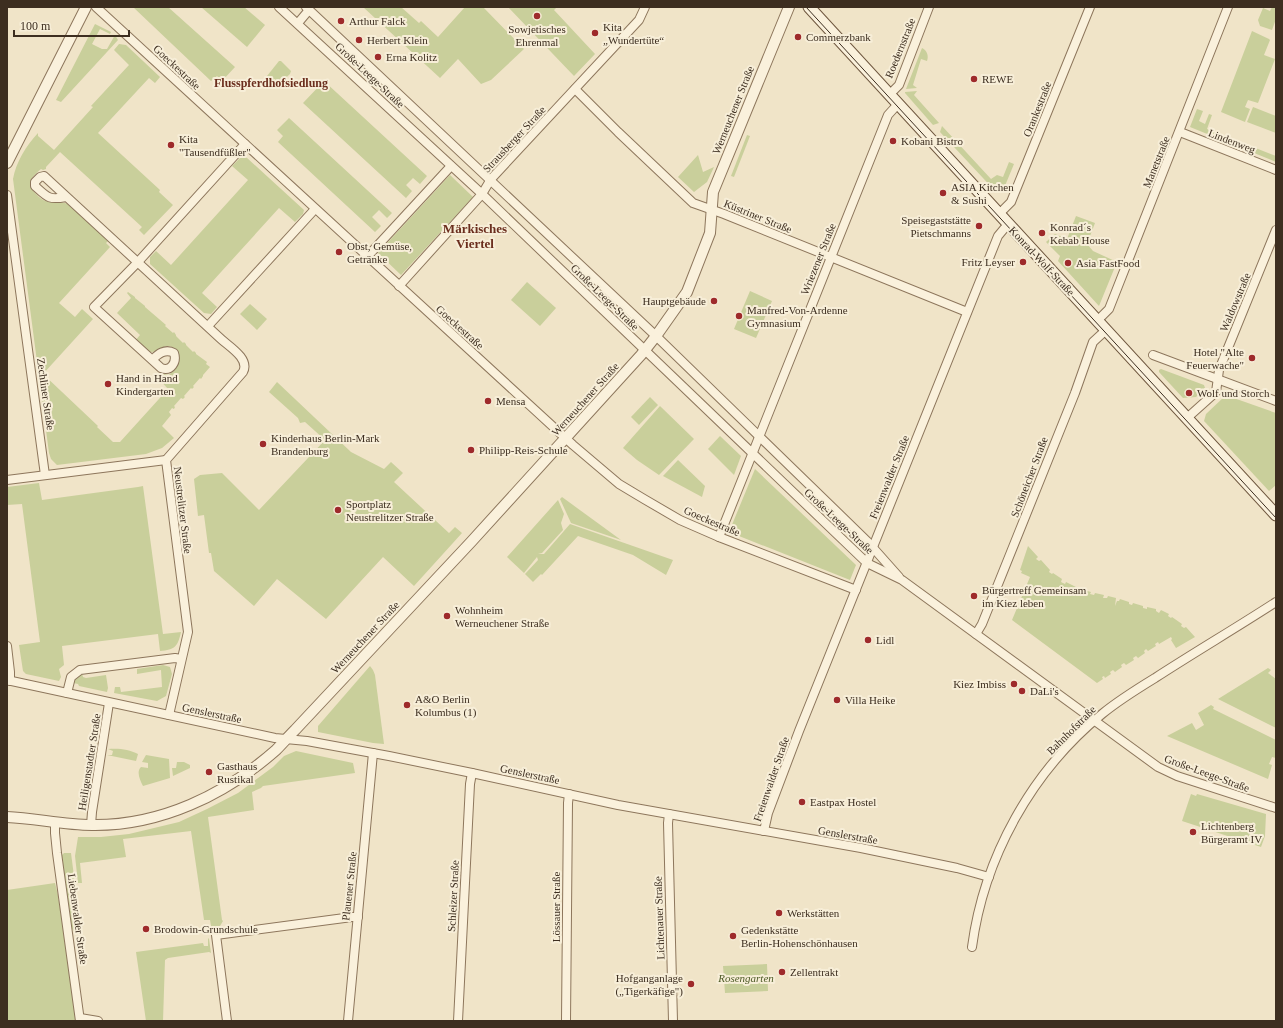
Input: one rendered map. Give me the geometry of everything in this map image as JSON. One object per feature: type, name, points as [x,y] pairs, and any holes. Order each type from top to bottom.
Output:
[{"type":"main road","name":"Konrad-Wolf-Straße","points":[[809,7],[1276,515]]},
{"type":"street","points":[[7,163],[16,148],[86,7]]},
{"type":"street","name":"Goeckestraße","points":[[96,7],[565,439],[602,471],[644,499],[680,520],[719,537],[856,590]]},
{"type":"street","name":"Große-Leege-Straße","points":[[279,7],[482,194],[866,563],[902,580],[1138,754],[1158,767],[1167,772],[1276,808]]},
{"type":"street","name":"Strausberger Straße","points":[[399,286],[482,194],[491,179],[639,20],[645,7]]},
{"type":"street","name":"Werneuchener Straße","points":[[286,739],[565,439],[645,350],[687,292],[710,234],[713,192],[789,7]]},
{"type":"street","name":"Roedernstraße","points":[[889,95],[899,85],[928,7]]},
{"type":"street","name":"Orankestraße","points":[[999,214],[1011,202],[1090,7]]},
{"type":"street","name":"Manetstraße","points":[[1097,321],[1109,309],[1228,7]]},
{"type":"street","name":"Große-Leege-Straße","points":[[298,23],[308,9],[491,179],[656,336],[873,548],[902,580]]},
{"type":"street","name":"Küstriner Straße","points":[[575,89],[618,132],[694,203],[967,312]]},
{"type":"street","name":"Wriezener Straße","points":[[719,537],[888,115],[898,104]]},
{"type":"street","name":"Lindenweg","points":[[1180,132],[1276,170]]},
{"type":"street","points":[[152,360],[94,307],[138,262],[245,144]]},
{"type":"street","points":[[367,257],[451,166]]},
{"type":"street","name":"Zechliner Straße","points":[[7,195],[45,475]]},
{"type":"street","name":"Neustrelitzer Straße","points":[[66,197],[208,326],[242,358],[245,364],[244,369],[166,460],[188,632],[169,715]]},
{"type":"street","points":[[208,326],[315,209]]},
{"type":"street","name":"Freienwalder Straße","points":[[764,831],[768,814],[797,737],[866,563],[998,236],[1008,224]]},
{"type":"street","name":"Waldowstraße","points":[[1187,418],[1216,392],[1219,370],[1276,230]]},
{"type":"street","name":"Schöneicher Straße","points":[[976,634],[982,624],[1025,518],[1093,342],[1106,330]]},
{"type":"street","points":[[1153,355],[1276,401]]},
{"type":"street","points":[[7,480],[166,460]]},
{"type":"street","name":"Bahnhofstraße","points":[[972,947],[976,923],[989,877],[1009,831],[1031,794],[1063,750],[1115,704],[1276,602]]},
{"type":"street","name":"Genslerstraße","points":[[7,646],[10,672],[8,680],[275,738],[307,741],[374,753],[618,805],[875,851],[957,868],[989,877]]},
{"type":"street","points":[[67,693],[71,677],[80,670],[175,658],[181,659]]},
{"type":"street","name":"Heiligenstadter Straße","points":[[91,825],[109,703]]},
{"type":"street","points":[[7,817],[55,823],[107,825],[158,816],[196,802],[240,777],[276,749],[286,739]]},
{"type":"street","name":"Plauener Straße","points":[[348,1021],[374,753]]},
{"type":"street","name":"Schleizer Straße","points":[[458,1021],[470,784],[472,773]]},
{"type":"street","name":"Lössauer Straße","points":[[566,1021],[569,794]]},
{"type":"street","name":"Lichtenauer Straße","points":[[669,814],[668,867],[673,1021]]},
{"type":"street","name":"Liebenwalder Straße","points":[[55,823],[57,853],[80,1020],[98,1021]]},
{"type":"street","points":[[227,1021],[216,935],[358,917]]},
{"type":"green space","points":[[133,7],[168,7],[235,67],[222,81],[217,76],[211,81]]},
{"type":"green space","points":[[201,7],[244,7],[265,25],[247,47]]},
{"type":"green space","points":[[363,7],[401,7],[419,23],[421,21],[438,37],[465,7],[483,7],[524,49],[491,80],[481,84],[458,59],[440,78]]},
{"type":"green space","points":[[508,7],[557,7],[554,10],[595,54],[574,76]]},
{"type":"green space","points":[[1272,7],[1276,7],[1276,19],[1272,30],[1260,26],[1258,20],[1263,8],[1270,11]]},
{"type":"green space","points":[[95,24],[111,32],[110,34],[100,29],[92,44],[102,49],[107,49],[115,35],[118,40],[61,102],[56,100]]},
{"type":"green space","points":[[1252,31],[1270,40],[1264,55],[1275,59],[1258,103],[1248,100],[1245,107],[1250,109],[1245,122],[1221,112]]},
{"type":"green space","points":[[119,44],[126,45],[160,77],[155,83],[149,78],[98,133],[160,190],[159,192],[173,205],[144,235],[139,230],[142,227],[60,152],[46,167],[46,169],[41,169],[35,174],[31,180],[31,187],[37,195],[46,201],[70,205],[109,240],[106,243],[110,247],[59,303],[75,317],[82,309],[93,319],[43,374],[113,442],[120,442],[168,389],[159,379],[164,374],[169,375],[179,361],[177,351],[169,346],[149,352],[135,341],[140,335],[117,313],[131,298],[127,293],[128,292],[173,333],[174,332],[176,336],[193,352],[194,351],[207,362],[206,364],[210,367],[201,379],[200,378],[193,386],[194,387],[192,389],[191,388],[184,396],[185,397],[183,399],[181,398],[174,406],[174,409],[172,408],[169,412],[171,415],[162,426],[174,438],[162,448],[146,454],[57,465],[51,459],[49,453],[13,179],[16,166],[22,154],[38,133],[38,136],[54,150],[93,107],[91,106],[129,65],[114,50]]},
{"type":"green space","points":[[922,48],[928,55],[928,59],[927,61],[921,59],[913,85],[917,88],[906,89]]},
{"type":"green space","points":[[279,61],[281,61],[291,71],[290,74],[277,86],[267,76]]},
{"type":"green space","points":[[324,81],[427,176],[420,184],[413,178],[406,185],[412,191],[406,198],[303,103]]},
{"type":"green space","points":[[917,91],[914,95],[939,123],[933,125],[905,93]]},
{"type":"green space","points":[[1253,107],[1276,116],[1276,133],[1247,122]]},
{"type":"green space","points":[[1197,109],[1203,111],[1199,121],[1205,124],[1209,114],[1212,115],[1207,129],[1276,156],[1276,162],[1190,127]]},
{"type":"green space","points":[[289,118],[392,213],[387,218],[379,210],[372,217],[381,226],[375,232],[278,142],[283,136],[277,130]]},
{"type":"green space","points":[[942,126],[991,179],[997,175],[1003,177],[1009,162],[1014,164],[1002,193],[997,193],[940,132]]},
{"type":"green space","points":[[747,135],[750,136],[734,177],[731,176]]},
{"type":"green space","points":[[698,155],[703,172],[714,167],[707,182],[694,192],[678,177]]},
{"type":"green space","points":[[241,157],[246,157],[304,210],[303,214],[295,222],[279,208],[202,293],[217,307],[211,314],[204,313],[150,264],[150,257],[156,251],[171,265],[248,180],[232,166]]},
{"type":"green space","points":[[450,175],[473,197],[401,275],[378,253]]},
{"type":"green space","points":[[1076,216],[1095,223],[1087,244],[1093,251],[1117,262],[1099,306],[1058,261],[1060,256],[1046,242],[1055,234],[1067,239]]},
{"type":"green space","points":[[527,282],[556,308],[540,326],[511,300]]},
{"type":"green space","points":[[750,291],[772,301],[756,338],[734,329]]},
{"type":"green space","points":[[250,304],[267,319],[257,330],[240,314]]},
{"type":"green space","points":[[1161,369],[1204,385],[1205,388],[1196,397],[1183,398],[1159,372]]},
{"type":"green space","points":[[277,382],[351,452],[384,469],[391,462],[403,473],[394,482],[449,533],[455,527],[462,533],[414,586],[383,557],[326,619],[277,579],[254,606],[214,571],[211,553],[209,553],[204,515],[198,516],[194,479],[200,475],[222,473],[259,510],[325,440],[305,422],[300,423],[298,418],[269,392]]},
{"type":"green space","points":[[1225,396],[1276,413],[1276,485],[1269,491],[1204,421],[1206,414]]},
{"type":"green space","points":[[650,397],[658,405],[639,425],[631,417]]},
{"type":"green space","points":[[660,406],[694,439],[659,475],[637,460],[623,448]]},
{"type":"green space","points":[[720,436],[741,456],[734,475],[708,449]]},
{"type":"green space","points":[[678,460],[705,486],[702,497],[663,476]]},
{"type":"green space","points":[[755,469],[856,565],[850,580],[729,532]]},
{"type":"green space","points":[[39,483],[42,500],[143,486],[163,634],[181,632],[179,641],[175,646],[169,650],[160,651],[158,634],[62,646],[64,665],[59,669],[61,677],[59,681],[26,674],[23,671],[19,645],[40,642],[22,504],[7,505],[7,487]]},
{"type":"green space","points":[[562,497],[621,540],[571,523],[560,499]]},
{"type":"green space","points":[[558,500],[564,514],[561,523],[563,530],[542,553],[538,554],[544,554],[570,524],[673,560],[666,575],[633,555],[578,536],[542,575],[541,574],[533,582],[525,574],[538,560],[537,557],[524,573],[507,557]]},
{"type":"green space","points":[[1028,546],[1038,557],[1036,559],[1039,561],[1041,560],[1050,570],[1049,572],[1062,579],[1061,582],[1065,584],[1066,582],[1076,587],[1076,589],[1080,591],[1080,589],[1091,592],[1090,594],[1094,595],[1095,593],[1104,595],[1103,598],[1107,598],[1108,596],[1116,598],[1115,606],[1117,601],[1120,599],[1129,602],[1129,604],[1132,605],[1133,603],[1143,606],[1143,608],[1147,609],[1147,607],[1156,609],[1159,613],[1161,610],[1182,624],[1181,626],[1184,628],[1186,627],[1195,637],[1176,648],[1171,640],[1171,637],[1159,644],[1158,642],[1155,644],[1156,646],[1148,651],[1146,649],[1144,651],[1145,653],[1138,658],[1136,656],[1133,658],[1134,660],[1126,665],[1124,663],[1121,665],[1122,667],[1115,672],[1113,670],[1110,672],[1111,674],[1105,678],[1104,676],[1102,677],[1103,679],[1097,683],[1012,620],[1030,577],[1021,573],[1022,571],[1020,570]]},
{"type":"green space","points":[[163,665],[170,667],[172,674],[166,696],[157,701],[114,693],[115,687],[120,687],[121,692],[162,687],[161,670],[137,674],[137,669]]},
{"type":"green space","points":[[370,666],[375,675],[384,744],[318,732],[318,726]]},
{"type":"green space","points":[[1268,668],[1271,670],[1268,673],[1276,679],[1276,728],[1218,699]]},
{"type":"green space","points":[[82,673],[83,677],[86,678],[106,675],[108,688],[107,692],[79,686],[78,684],[73,683],[75,678]]},
{"type":"green space","points":[[1211,705],[1214,707],[1213,709],[1276,740],[1276,758],[1272,757],[1269,764],[1272,765],[1268,779],[1167,736],[1192,723],[1196,730],[1204,725],[1198,713]]},
{"type":"green space","points":[[108,749],[123,749],[135,752],[138,754],[136,761],[107,755],[112,755],[113,751]]},
{"type":"green space","points":[[296,751],[353,763],[355,773],[263,786],[252,792],[254,810],[208,817],[223,921],[217,931],[212,932],[210,920],[204,920],[191,831],[123,839],[126,857],[80,863],[82,883],[78,883],[75,856],[78,837],[101,837],[129,834],[179,822],[238,793],[273,767],[284,756]]},
{"type":"green space","points":[[146,755],[169,759],[170,778],[143,786],[139,776],[139,771],[141,767],[148,768],[148,763],[142,762]]},
{"type":"green space","points":[[177,762],[184,762],[190,765],[190,768],[173,776],[172,768],[176,768]]},
{"type":"green space","points":[[1191,794],[1196,796],[1197,794],[1266,814],[1265,836],[1261,847],[1182,821]]},
{"type":"green space","points":[[64,853],[71,853],[81,930],[74,931],[71,928],[61,856]]},
{"type":"green space","points":[[55,883],[76,1021],[7,1021],[7,890]]},
{"type":"green space","points":[[208,938],[211,953],[209,952],[168,958],[165,960],[163,1021],[146,1021],[136,952],[203,943],[204,946],[208,946]]},
{"type":"green space","name":"Rosengarten","points":[[767,964],[768,991],[725,993],[723,966]]},
{"type":"tram line","points":[[806,7],[1276,518]]},
{"type":"place","name":"Sowjetisches Ehrenmal","points":[[537,16]]},
{"type":"place","name":"Arthur Falck","points":[[341,21]]},
{"type":"place","name":"Kita „Wundertüte“","points":[[595,33]]},
{"type":"place","name":"Commerzbank","points":[[798,37]]},
{"type":"place","name":"Herbert Klein","points":[[359,40]]},
{"type":"place","name":"Erna Kolitz","points":[[378,57]]},
{"type":"place","name":"REWE","points":[[974,79]]},
{"type":"place","name":"Kobani Bistro","points":[[893,141]]},
{"type":"place","name":"Kita \"Tausendfüßler\"","points":[[171,145]]},
{"type":"place","name":"ASIA Kitchen & Sushi","points":[[943,193]]},
{"type":"place","name":"Speisegaststätte Pietschmanns","points":[[979,226]]},
{"type":"place","name":"Konrad´s Kebab House","points":[[1042,233]]},
{"type":"place","name":"Obst, Gemüse, Getränke","points":[[339,252]]},
{"type":"place","name":"Fritz Leyser","points":[[1023,262]]},
{"type":"place","name":"Asia FastFood","points":[[1068,263]]},
{"type":"place","name":"Hauptgebäude","points":[[714,301]]},
{"type":"place","name":"Manfred-Von-Ardenne Gymnasium","points":[[739,316]]},
{"type":"place","name":"Hotel \"Alte Feuerwache\"","points":[[1252,358]]},
{"type":"place","name":"Hand in Hand Kindergarten","points":[[108,384]]},
{"type":"place","name":"Wolf und Storch","points":[[1189,393]]},
{"type":"place","name":"Mensa","points":[[488,401]]},
{"type":"place","name":"Kinderhaus Berlin-Mark Brandenburg","points":[[263,444]]},
{"type":"place","name":"Philipp-Reis-Schule","points":[[471,450]]},
{"type":"place","name":"Sportplatz Neustrelitzer Straße","points":[[338,510]]},
{"type":"place","name":"Bürgertreff Gemeinsam im Kiez leben","points":[[974,596]]},
{"type":"place","name":"Wohnheim Werneuchener Straße","points":[[447,616]]},
{"type":"place","name":"Lidl","points":[[868,640]]},
{"type":"place","name":"Kiez Imbiss","points":[[1014,684]]},
{"type":"place","name":"DaLi's","points":[[1022,691]]},
{"type":"place","name":"Villa Heike","points":[[837,700]]},
{"type":"place","name":"A&O Berlin Kolumbus (1)","points":[[407,705]]},
{"type":"place","name":"Gasthaus Rustikal","points":[[209,772]]},
{"type":"place","name":"Eastpax Hostel","points":[[802,802]]},
{"type":"place","name":"Lichtenberg Bürgeramt IV","points":[[1193,832]]},
{"type":"place","name":"Werkstätten","points":[[779,913]]},
{"type":"place","name":"Brodowin-Grundschule","points":[[146,929]]},
{"type":"place","name":"Gedenkstätte Berlin-Hohenschönhausen","points":[[733,936]]},
{"type":"place","name":"Zellentrakt","points":[[782,972]]},
{"type":"place","name":"Hofganganlage („Tigerkäfige\")","points":[[691,984]]},
{"type":"district","name":"Flusspferdhofsiedlung","points":[[271,83]]},
{"type":"district","name":"Märkisches Viertel","points":[[475,236]]}]
